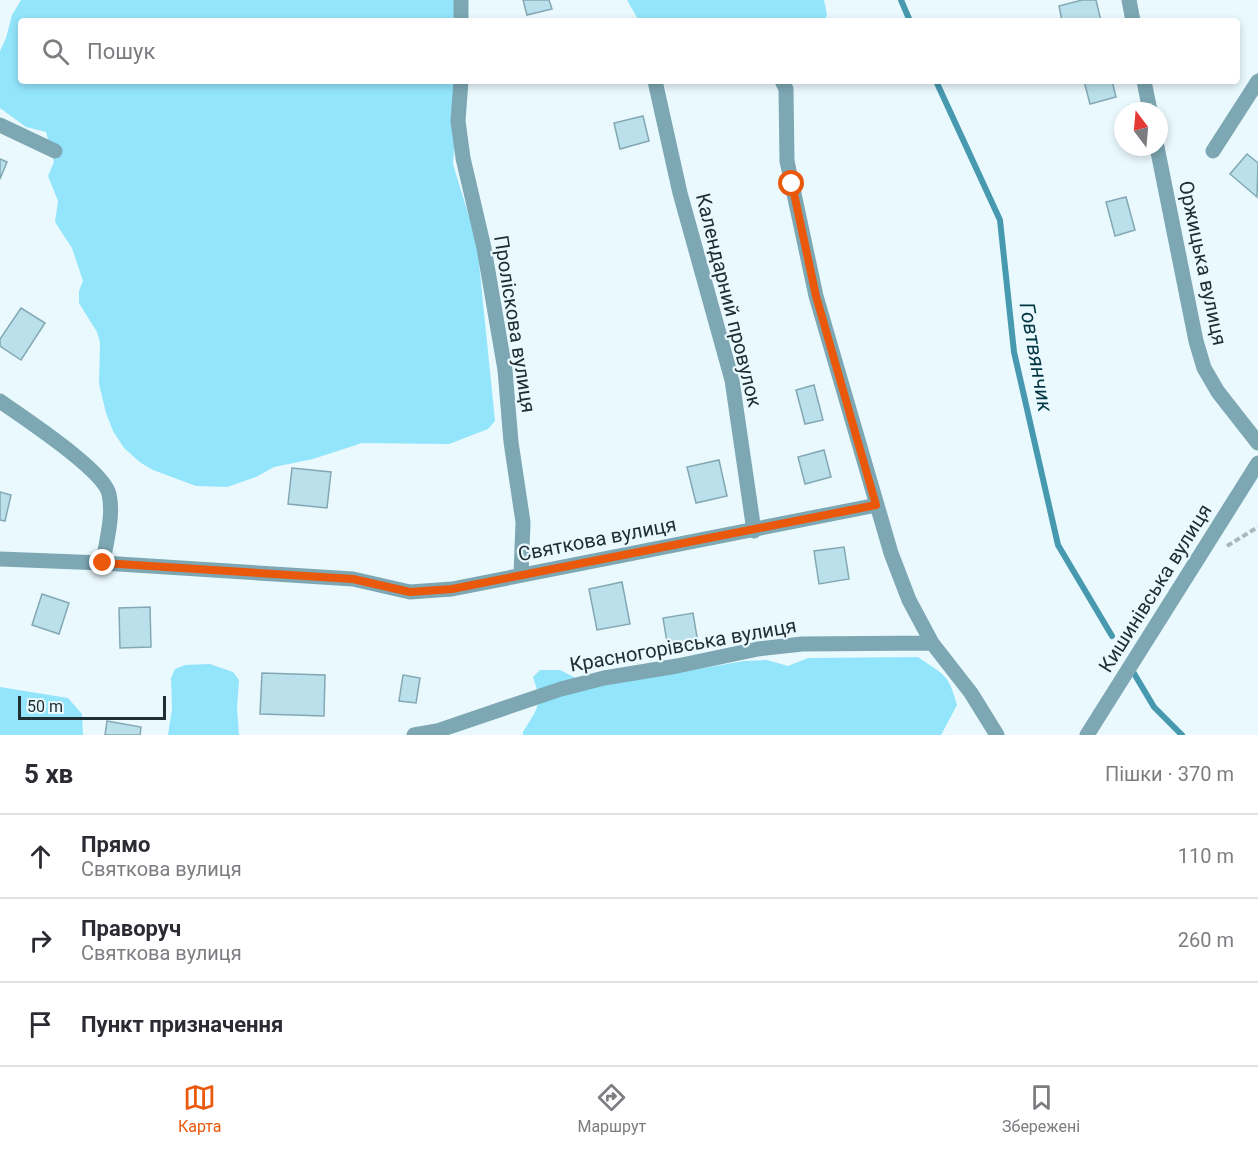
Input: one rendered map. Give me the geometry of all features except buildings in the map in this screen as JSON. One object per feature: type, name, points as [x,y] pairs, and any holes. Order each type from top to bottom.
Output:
[{"type":"street","points":[[461,0],[461,18]]},
{"type":"street","points":[[1129,0],[1132,18]]},
{"type":"street","points":[[1213,151],[1258,81]]},
{"type":"street","name":"Проліскова вулиця","points":[[461,84],[458,121],[463,158],[484,248],[505,370],[511,442],[524,522],[521,575]]},
{"type":"street","name":"Календарний провулок","points":[[656,84],[680,193],[732,380],[754,531]]},
{"type":"street","points":[[784,84],[786,89],[787,162],[814,285],[891,553],[909,600],[932,643],[971,693],[997,735]]},
{"type":"street","points":[[1145,84],[1148,102]]},
{"type":"street","points":[[0,124],[55,151]]},
{"type":"street","name":"Оржицька вулиця","points":[[1159,156],[1196,341],[1204,368],[1218,392],[1258,443]]},
{"type":"street","points":[[0,401],[87,464],[109,491],[110,512],[103,563]]},
{"type":"street","name":"Кишинівська вулиця","points":[[1087,735],[1258,463]]},
{"type":"street","name":"Святкова вулиця","points":[[0,559],[103,563],[353,579],[410,592],[452,589],[876,505]]},
{"type":"street","name":"Красногорівська вулиця","points":[[414,735],[437,731],[561,689],[604,678],[758,649],[802,644],[932,643]]},
{"type":"shaded area","points":[[21,0],[456,0],[453,18],[18,18],[18,84],[455,84],[457,112],[453,164],[477,243],[495,421],[488,429],[449,444],[362,443],[313,459],[274,467],[256,477],[227,487],[196,486],[153,470],[141,463],[124,448],[113,431],[106,413],[99,384],[100,342],[97,332],[79,303],[79,291],[83,281],[72,248],[55,222],[58,201],[48,176],[54,162],[46,132],[26,127],[0,108],[0,51],[12,15]]},
{"type":"shaded area","points":[[627,0],[824,0],[827,15],[826,18],[637,18]]},
{"type":"shaded area","points":[[918,657],[944,676],[951,687],[957,705],[941,735],[523,735],[537,706],[538,694],[533,677],[540,670],[560,670],[594,687],[744,661],[767,660],[788,666],[808,658]]},
{"type":"shaded area","points":[[210,664],[233,672],[239,680],[237,708],[239,735],[168,735],[172,709],[171,678],[175,669],[185,665]]},
{"type":"shaded area","points":[[0,687],[68,698],[82,714],[83,735],[0,735]]},
{"type":"waterway","name":"Говтвянчик","points":[[901,0],[909,18]]},
{"type":"waterway","name":"Говтвянчик","points":[[937,84],[1000,220],[1014,352],[1058,545],[1112,636]]},
{"type":"waterway","name":"Говтвянчик","points":[[1132,670],[1154,707],[1182,735]]},
{"type":"route","points":[[103,563],[353,579],[410,592],[452,589],[876,505],[816,296],[792,184]]}]
